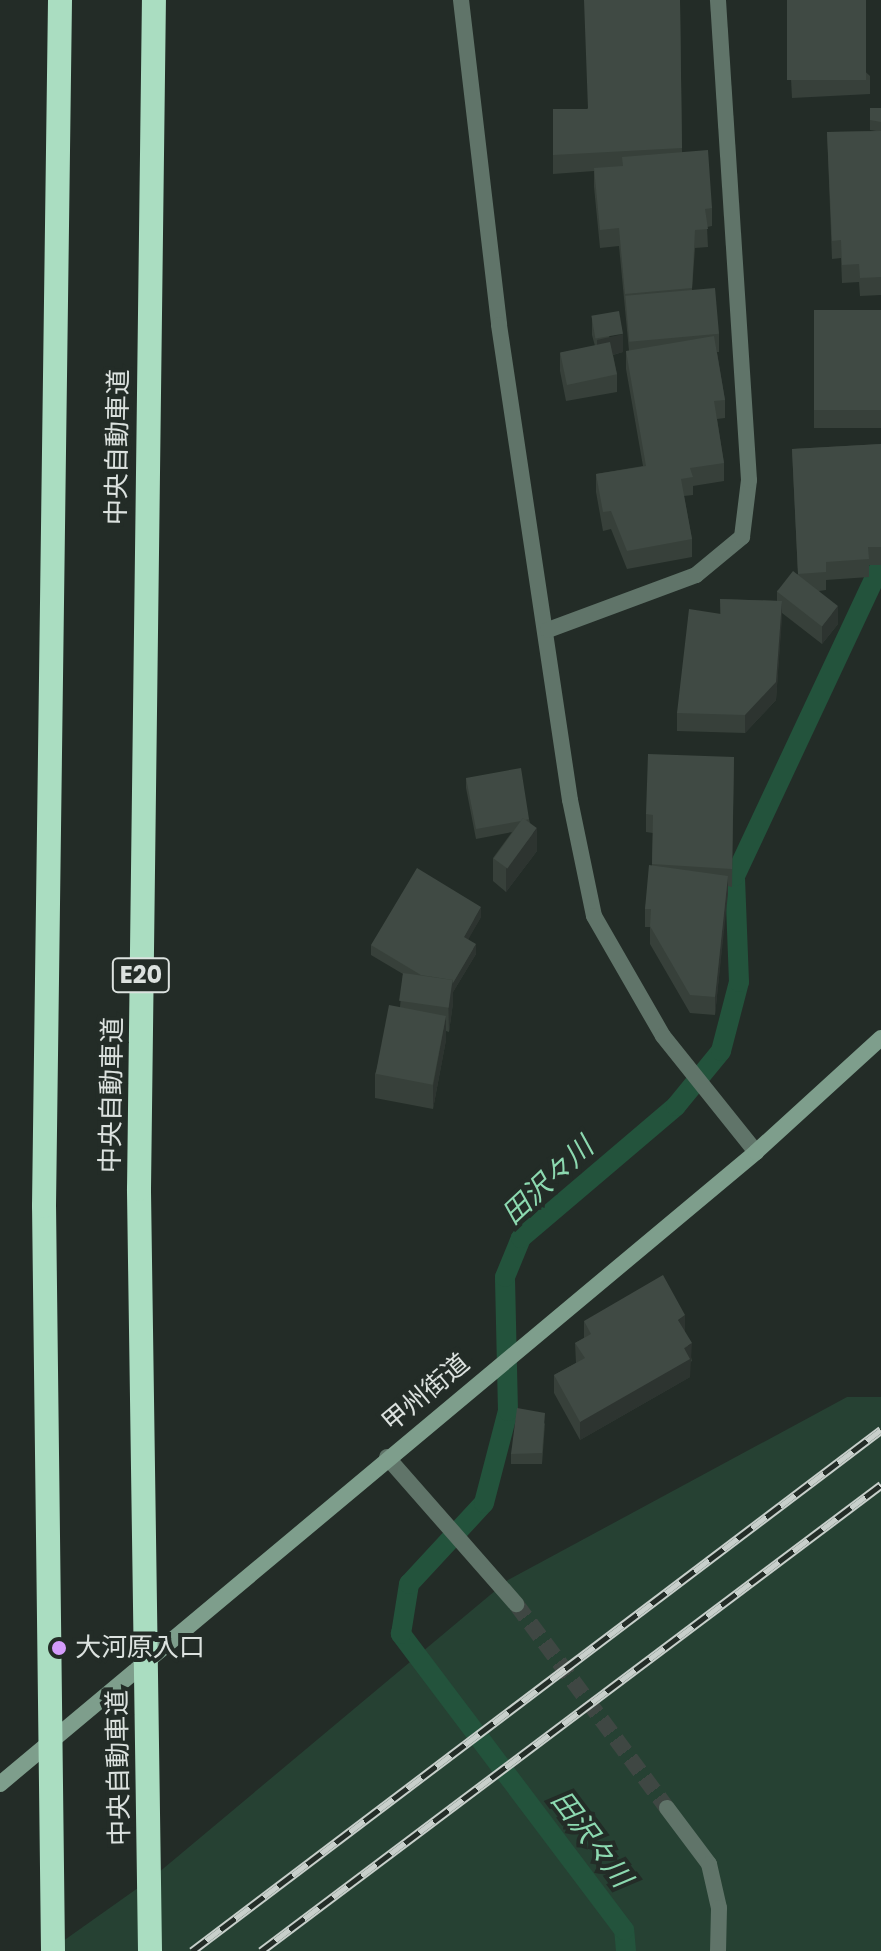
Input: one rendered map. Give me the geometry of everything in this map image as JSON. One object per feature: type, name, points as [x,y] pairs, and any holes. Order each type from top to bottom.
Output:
[{"type":"highway","points":[[53,1951],[44,1206],[60,0]]},
{"type":"highway","name":"中央自動車道","points":[[150,1951],[139,1189],[154,0]]},
{"type":"main road","name":"甲州街道","points":[[0,1784],[387,1457],[756,1152],[881,1038]]},
{"type":"street","points":[[461,0],[499,325],[548,630],[570,800],[594,916],[663,1036],[756,1152]]},
{"type":"street","points":[[548,630],[696,575],[742,537],[749,480],[718,0]]},
{"type":"street","points":[[387,1457],[516,1604]]},
{"type":"street","points":[[667,1808],[709,1864],[719,1908],[718,1951]]},
{"type":"green space","points":[[847,1397],[881,1397],[881,1951],[49,1951],[152,1878],[508,1580]]},
{"type":"building","points":[[584,0],[680,0],[682,148],[553,155],[553,109],[588,109]]},
{"type":"building","points":[[787,0],[866,0],[866,80],[787,80]]},
{"type":"building","points":[[870,108],[881,108],[881,122],[870,120]]},
{"type":"building","points":[[881,131],[881,277],[860,278],[859,264],[842,265],[841,240],[832,241],[827,132]]},
{"type":"building","points":[[708,150],[712,208],[705,209],[708,229],[695,230],[692,288],[625,294],[619,228],[600,230],[594,168],[623,166],[622,157]]},
{"type":"building","points":[[715,288],[719,334],[629,342],[625,296]]},
{"type":"building","points":[[814,310],[881,310],[881,410],[814,410]]},
{"type":"building","points":[[619,311],[623,334],[595,339],[591,316]]},
{"type":"building","points":[[714,336],[725,400],[714,401],[724,463],[690,468],[693,477],[681,479],[692,539],[627,551],[611,511],[603,512],[596,474],[646,466],[626,351]]},
{"type":"building","points":[[610,342],[617,374],[567,385],[560,353]]},
{"type":"building","points":[[881,444],[881,547],[868,547],[869,559],[826,562],[826,572],[798,574],[792,449]]},
{"type":"building","points":[[793,571],[838,606],[822,627],[777,591]]},
{"type":"building","points":[[720,599],[782,601],[776,682],[745,715],[677,713],[689,609],[721,614]]},
{"type":"building","points":[[648,754],[734,757],[732,869],[652,864],[653,815],[646,814]]},
{"type":"building","points":[[521,768],[529,819],[476,829],[466,778]]},
{"type":"building","points":[[523,818],[537,828],[507,868],[494,858]]},
{"type":"building","points":[[649,865],[728,876],[715,997],[690,995],[650,926],[651,909],[645,909]]},
{"type":"building","points":[[417,868],[481,907],[464,937],[476,944],[453,983],[453,980],[421,975],[371,945]]},
{"type":"building","points":[[403,973],[453,980],[449,1008],[399,1001]]},
{"type":"building","points":[[389,1005],[446,1016],[433,1085],[376,1074]]},
{"type":"building","points":[[663,1275],[685,1315],[678,1320],[692,1343],[684,1348],[690,1359],[580,1422],[554,1375],[585,1358],[575,1343],[591,1334],[584,1321]]},
{"type":"building","points":[[517,1408],[545,1413],[542,1453],[511,1454]]},
{"type":"waterway","name":"田沢々川","points":[[626,1951],[624,1930],[401,1634],[409,1584],[484,1503],[508,1411],[505,1277],[521,1238],[676,1106],[721,1051],[739,982],[735,876],[881,565]]},
{"type":"tunnel","points":[[516,1604],[667,1808]]},
{"type":"railway","points":[[192,1951],[881,1430]]},
{"type":"railway","points":[[261,1951],[881,1485]]},
{"type":"place","name":"大河原入口","points":[[59,1648]]}]
